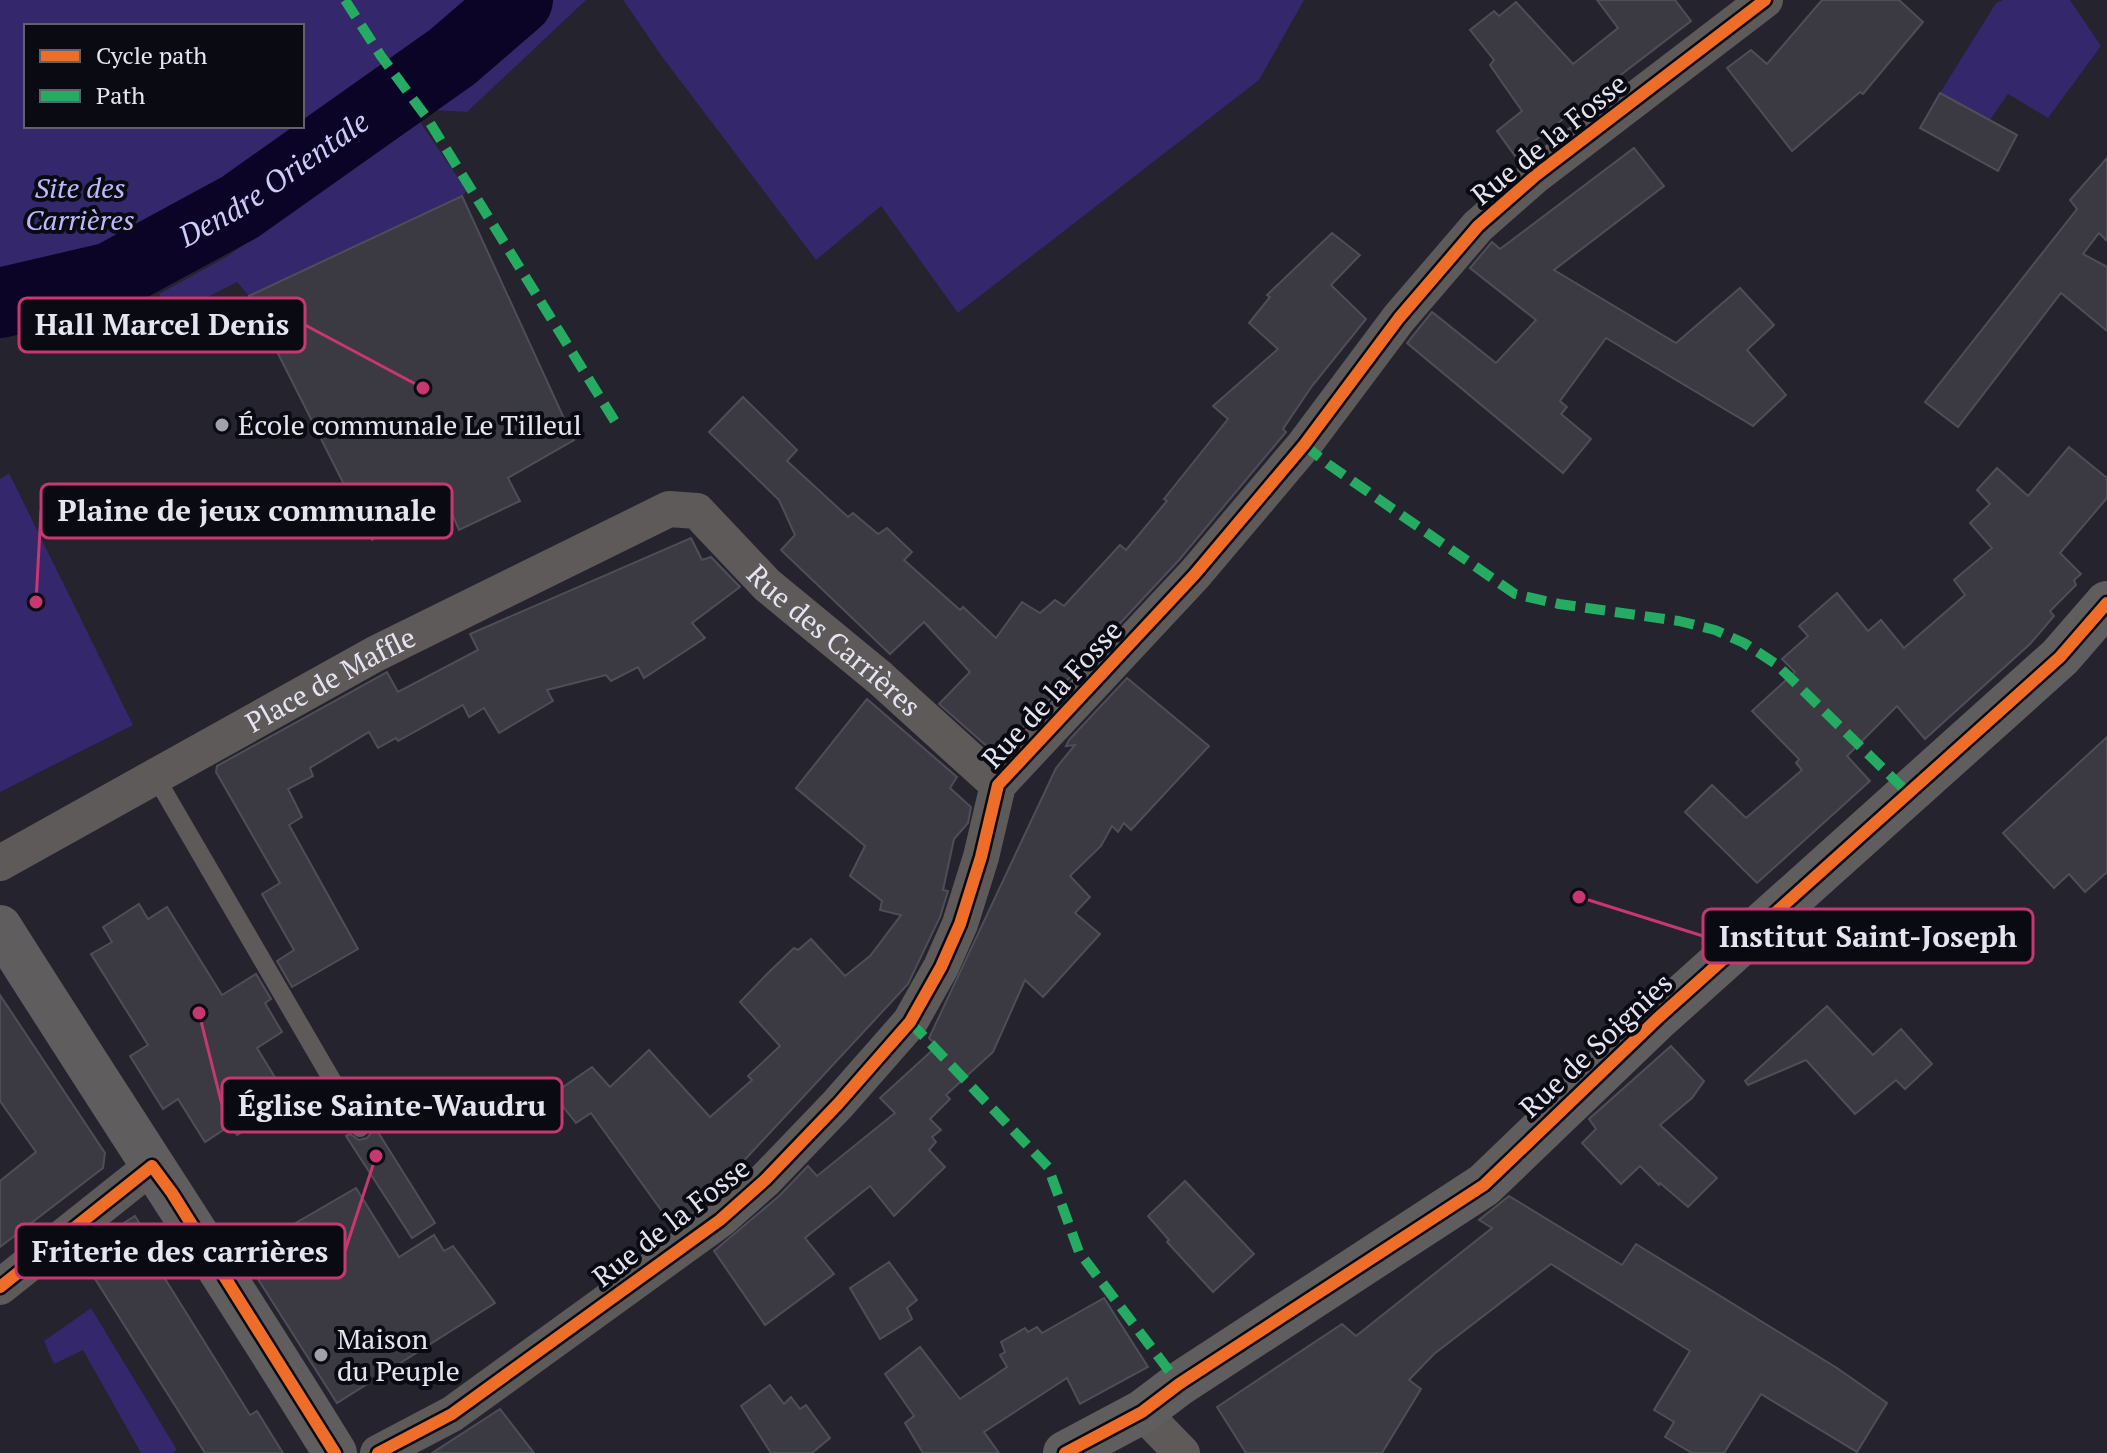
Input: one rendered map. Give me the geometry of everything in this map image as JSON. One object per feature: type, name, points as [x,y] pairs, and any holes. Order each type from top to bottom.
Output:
[{"type":"street","name":"Rue de la Fosse","points":[[378,1453],[452,1414],[720,1220],[765,1180],[838,1104],[910,1022],[941,967],[960,924],[981,857],[998,785],[1195,574],[1304,445],[1408,306],[1478,226],[1535,176],[1765,0]]},
{"type":"street","name":"Rue des Carrières","points":[[669,509],[697,511],[767,585],[880,678],[998,785]]},
{"type":"street","name":"Place de Maffle","points":[[0,863],[375,654],[669,509]]},
{"type":"street","name":"Rue de Soignies","points":[[1065,1453],[1142,1412],[1179,1384],[1484,1185],[1658,1018],[2060,657],[2107,603]]},
{"type":"street","points":[[0,927],[335,1453]]},
{"type":"street","points":[[0,1287],[152,1166]]},
{"type":"street","points":[[1142,1412],[1182,1453]]},
{"type":"lane","points":[[155,776],[360,1128]]},
{"type":"green space","name":"Site des Carrières","points":[[0,0],[586,0],[467,112],[382,107],[240,207],[111,277],[0,303]]},
{"type":"green space","points":[[623,0],[1304,0],[1259,80],[958,313],[881,206],[816,260],[663,58]]},
{"type":"green space","points":[[2003,0],[2070,0],[2101,46],[2048,118],[2008,94],[1990,120],[1940,93],[1996,3]]},
{"type":"green space","points":[[418,119],[467,191],[462,196],[249,296],[237,282],[173,315],[159,294],[228,256]]},
{"type":"green space","points":[[9,473],[133,725],[0,792],[0,479]]},
{"type":"green space","points":[[91,1308],[177,1450],[172,1453],[141,1453],[83,1350],[54,1364],[44,1341]]},
{"type":"building","points":[[1597,0],[1675,0],[1691,21],[1515,156],[1497,131],[1522,111],[1490,65],[1494,60],[1470,30],[1494,11],[1499,16],[1516,2],[1573,64],[1618,28]]},
{"type":"building","points":[[1822,0],[1899,0],[1923,22],[1863,94],[1860,92],[1792,151],[1727,68],[1751,50],[1767,64]]},
{"type":"building","points":[[1940,93],[2017,135],[1998,171],[1920,128]]},
{"type":"building","points":[[1634,148],[1664,186],[1554,270],[1676,343],[1740,288],[1774,325],[1747,350],[1786,395],[1753,426],[1606,338],[1560,401],[1567,407],[1561,414],[1591,439],[1563,473],[1407,343],[1432,312],[1496,363],[1536,320],[1470,268],[1492,242],[1500,249]]},
{"type":"building","points":[[2107,158],[2107,241],[2099,233],[2083,254],[2107,267],[2107,331],[2061,293],[1958,427],[1925,402],[2077,209],[2070,200]]},
{"type":"building","points":[[462,196],[574,440],[508,478],[520,501],[459,530],[447,502],[372,540],[249,296]]},
{"type":"building","points":[[1332,233],[1360,255],[1331,285],[1366,319],[1312,386],[1283,429],[1286,432],[1179,560],[1003,749],[990,749],[939,704],[970,672],[924,622],[890,654],[781,550],[795,535],[779,500],[709,432],[743,397],[797,450],[787,461],[848,517],[853,513],[878,534],[887,528],[912,552],[904,560],[996,638],[1022,602],[1040,613],[1055,600],[1064,606],[1120,545],[1126,550],[1167,501],[1164,499],[1228,419],[1213,406],[1278,349],[1249,323],[1270,297],[1267,295]]},
{"type":"building","points":[[2069,447],[2107,478],[2107,498],[2060,553],[2081,574],[2074,580],[2076,585],[2050,611],[2054,616],[2030,644],[1925,739],[1897,706],[1847,756],[1870,781],[1757,883],[1685,812],[1712,785],[1746,818],[1802,770],[1796,763],[1799,759],[1752,711],[1795,672],[1782,659],[1808,636],[1799,626],[1837,593],[1868,631],[1881,620],[1904,648],[1965,595],[1954,580],[1992,548],[1970,523],[1990,504],[1977,490],[1997,468],[2028,496]]},
{"type":"building","points":[[691,538],[702,560],[711,557],[740,587],[692,623],[705,638],[644,678],[638,667],[611,681],[606,675],[547,690],[553,701],[499,733],[484,708],[469,717],[463,705],[398,741],[396,738],[378,748],[369,732],[310,768],[313,776],[288,789],[302,817],[289,825],[358,949],[292,987],[277,961],[294,950],[262,894],[280,883],[216,772],[217,766],[387,672],[398,692],[478,650],[470,634]]},
{"type":"building","points":[[1127,678],[1209,746],[1131,830],[1124,823],[1118,832],[1112,826],[1101,846],[1070,876],[1090,897],[1075,913],[1100,934],[1043,997],[1025,980],[993,1052],[946,1095],[950,1099],[930,1119],[941,1130],[932,1137],[936,1142],[929,1150],[945,1167],[894,1216],[870,1186],[805,1238],[834,1274],[765,1325],[714,1251],[779,1196],[808,1166],[817,1176],[895,1113],[880,1098],[937,1046],[929,1038],[1056,768],[1075,745],[1066,746],[1069,740]]},
{"type":"building","points":[[867,699],[957,777],[950,788],[971,807],[968,823],[954,839],[943,890],[948,891],[940,917],[908,984],[700,1208],[688,1217],[684,1211],[669,1221],[591,1113],[576,1123],[553,1094],[592,1067],[610,1087],[649,1050],[710,1117],[752,1080],[748,1076],[780,1046],[740,1002],[766,975],[794,948],[798,950],[811,939],[845,976],[870,956],[901,915],[880,910],[882,901],[850,876],[865,846],[796,788]]},
{"type":"building","points":[[2107,737],[2107,872],[2085,892],[2069,874],[2054,888],[2003,833]]},
{"type":"building","points":[[139,904],[148,919],[167,907],[222,995],[256,974],[271,999],[265,1003],[282,1032],[257,1048],[290,1102],[237,1135],[231,1125],[205,1142],[178,1099],[163,1109],[130,1056],[148,1045],[91,954],[112,942],[103,927]]},
{"type":"building","points":[[0,995],[105,1153],[103,1168],[0,1247],[0,1181],[36,1152],[0,1101]]},
{"type":"building","points":[[1827,1006],[1873,1055],[1901,1029],[1932,1064],[1905,1089],[1896,1080],[1855,1114],[1806,1060],[1748,1085],[1745,1081]]},
{"type":"building","points":[[1671,1046],[1704,1081],[1692,1098],[1660,1125],[1717,1178],[1688,1207],[1640,1166],[1621,1184],[1582,1143],[1596,1129],[1589,1119]]},
{"type":"building","points":[[371,1121],[435,1223],[412,1238],[346,1136],[350,1134],[359,1140],[367,1138],[371,1133]]},
{"type":"building","points":[[1185,1181],[1254,1254],[1213,1292],[1167,1242],[1169,1240],[1148,1216]]},
{"type":"building","points":[[356,1188],[399,1257],[434,1235],[444,1251],[453,1246],[495,1303],[337,1403],[242,1254]]},
{"type":"building","points":[[1509,1196],[1622,1265],[1636,1244],[1837,1368],[1887,1403],[1857,1452],[1761,1394],[1724,1453],[1692,1453],[1665,1437],[1674,1422],[1654,1410],[1690,1351],[1551,1264],[1434,1354],[1409,1380],[1421,1389],[1382,1453],[1246,1453],[1217,1407],[1342,1324],[1356,1336],[1492,1228],[1479,1220]]},
{"type":"building","points":[[135,1216],[163,1262],[157,1266],[250,1415],[257,1411],[283,1453],[205,1453],[78,1252]]},
{"type":"building","points":[[889,1262],[917,1300],[907,1308],[912,1319],[880,1339],[850,1288]]},
{"type":"building","points":[[1104,1298],[1148,1367],[1080,1404],[1067,1378],[984,1432],[999,1453],[923,1453],[905,1423],[914,1416],[885,1374],[920,1347],[960,1399],[1007,1367],[1000,1355],[1005,1352],[1001,1342],[1025,1328],[1028,1332],[1037,1327],[1042,1333]]},
{"type":"building","points":[[770,1385],[784,1404],[791,1397],[800,1409],[806,1405],[830,1438],[812,1453],[771,1453],[741,1406]]},
{"type":"building","points":[[500,1409],[534,1453],[432,1453]]},
{"type":"waterway","name":"Dendre Orientale","points":[[0,303],[111,277],[240,207],[452,57],[518,0]]},
{"type":"marked path","points":[[345,0],[427,118],[616,423]]},
{"type":"marked path","points":[[1304,445],[1515,594],[1559,604],[1679,621],[1715,630],[1744,643],[1776,664],[1908,793]]},
{"type":"marked path","points":[[910,1022],[1048,1167],[1079,1252],[1179,1384]]},
{"type":"cycle path","points":[[378,1453],[452,1414],[720,1220],[765,1180],[838,1104],[910,1022],[941,967],[960,924],[981,857],[998,785],[1195,574],[1304,445],[1399,318],[1478,226],[1535,176],[1765,0]]},
{"type":"cycle path","points":[[1065,1453],[1142,1412],[1179,1384],[1484,1185],[1658,1018],[2060,657],[2107,603]]},
{"type":"cycle path","points":[[0,1287],[152,1166],[335,1453]]},
{"type":"place","name":"Hall Marcel Denis","points":[[423,388]]},
{"type":"place","name":"École communale Le Tilleul","points":[[222,425]]},
{"type":"place","name":"Plaine de jeux communale","points":[[36,602]]},
{"type":"place","name":"Institut Saint-Joseph","points":[[1579,897]]},
{"type":"place","name":"Église Sainte-Waudru","points":[[199,1013]]},
{"type":"place","name":"Friterie des carrières","points":[[376,1156]]},
{"type":"place","name":"Maison du Peuple","points":[[321,1355]]}]
